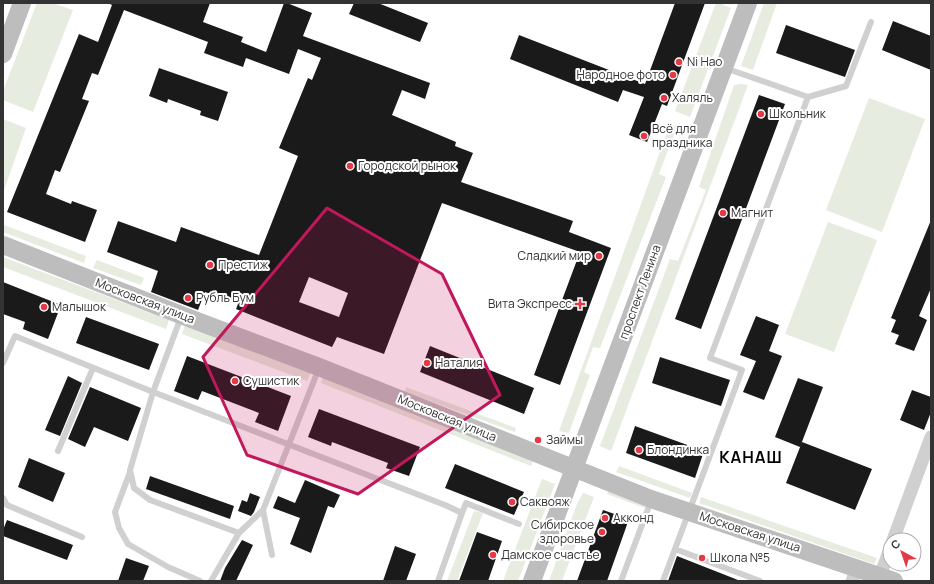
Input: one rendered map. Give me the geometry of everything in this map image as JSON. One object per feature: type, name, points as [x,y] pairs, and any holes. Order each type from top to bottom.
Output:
[{"type":"street","points":[[3,54],[22,3]]},
{"type":"street","name":"проспект Ленина","points":[[532,581],[748,3]]},
{"type":"street","name":"Московская улица","points":[[3,245],[181,316],[319,367],[651,499],[854,574],[887,578]]},
{"type":"street","points":[[896,532],[931,437]]},
{"type":"lane","points":[[724,67],[808,97],[846,86],[871,22]]},
{"type":"lane","points":[[663,581],[742,370],[710,358],[808,97]]},
{"type":"lane","points":[[181,316],[153,392],[130,470],[115,512],[119,528],[128,544],[168,568],[200,581]]},
{"type":"lane","points":[[3,363],[15,336],[153,392],[445,505],[462,513]]},
{"type":"lane","points":[[211,581],[239,533],[263,510],[319,367]]},
{"type":"lane","points":[[58,451],[93,368]]},
{"type":"lane","points":[[130,470],[134,488],[150,500],[239,533]]},
{"type":"lane","points":[[3,498],[6,505],[82,537]]},
{"type":"lane","points":[[621,581],[651,499]]},
{"type":"lane","points":[[438,581],[466,503],[519,524]]},
{"type":"lane","points":[[263,510],[272,555]]},
{"type":"lane","points":[[675,549],[760,581]]},
{"type":"highlighted area","points":[[327,208],[442,274],[500,395],[358,494],[247,455],[203,357]]},
{"type":"shaded area","points":[[37,3],[52,3],[73,10],[33,112],[3,100],[3,91]]},
{"type":"shaded area","points":[[716,3],[723,3],[723,5],[731,8],[690,117],[675,111]]},
{"type":"shaded area","points":[[764,3],[777,3],[753,70],[741,66]]},
{"type":"shaded area","points":[[734,85],[748,85],[611,451],[600,446],[670,259],[678,261],[706,190],[699,187]]},
{"type":"shaded area","points":[[869,98],[925,119],[882,232],[826,210]]},
{"type":"shaded area","points":[[3,119],[26,128],[3,193]]},
{"type":"shaded area","points":[[670,124],[684,129],[681,136],[674,134],[659,174],[666,177],[600,348],[593,347],[584,372],[590,375],[569,433],[559,431]]},
{"type":"shaded area","points":[[828,222],[877,240],[834,352],[785,334]]},
{"type":"shaded area","points":[[4,225],[86,256],[84,263],[3,232]]},
{"type":"shaded area","points":[[3,257],[169,320],[166,329],[3,267]]},
{"type":"shaded area","points":[[97,260],[144,278],[141,285],[93,268]]},
{"type":"shaded area","points":[[185,325],[311,372],[307,381],[182,334]]},
{"type":"shaded area","points":[[323,376],[534,458],[531,466],[321,383]]},
{"type":"shaded area","points":[[406,387],[516,428],[515,432],[405,392]]},
{"type":"shaded area","points":[[619,466],[692,493],[690,498],[616,472]]},
{"type":"shaded area","points":[[542,479],[555,484],[518,581],[503,581]]},
{"type":"shaded area","points":[[609,487],[647,503],[645,508],[607,494]]},
{"type":"shaded area","points":[[583,493],[594,497],[562,581],[549,581],[577,504]]},
{"type":"shaded area","points":[[701,497],[877,558],[874,564],[699,503]]},
{"type":"shaded area","points":[[474,511],[483,513],[457,581],[447,581]]},
{"type":"building","points":[[108,3],[210,3],[203,22],[243,37],[241,42],[266,52],[284,3],[287,3],[312,13],[303,36],[430,83],[425,99],[402,90],[392,115],[456,142],[455,146],[473,153],[461,182],[573,221],[569,232],[611,248],[560,385],[534,375],[580,252],[442,203],[384,354],[337,337],[332,347],[236,309],[238,304],[205,292],[198,310],[151,292],[158,271],[107,252],[118,221],[176,242],[181,227],[259,255],[298,156],[279,148],[308,78],[312,80],[321,58],[298,49],[289,74],[246,58],[243,67],[204,53],[208,42],[124,10],[98,75],[92,73],[82,99],[89,101],[60,172],[55,170],[46,194],[71,204],[72,201],[97,210],[85,242],[7,212],[79,34],[98,42],[112,5]],"holes":[[[309,277],[348,293],[339,317],[299,302]]]},
{"type":"building","points":[[354,3],[378,3],[428,23],[420,42],[349,14]]},
{"type":"building","points":[[675,3],[705,3],[667,106],[662,104],[647,142],[629,135],[644,97],[623,90],[618,102],[510,59],[519,35],[645,84]]},
{"type":"building","points":[[893,21],[931,36],[931,70],[882,50]]},
{"type":"building","points":[[786,25],[855,50],[845,77],[776,53]]},
{"type":"building","points":[[159,68],[228,92],[218,121],[200,115],[201,111],[168,99],[167,103],[149,96]]},
{"type":"building","points":[[759,95],[785,104],[701,329],[675,319]]},
{"type":"building","points":[[931,220],[931,288],[919,316],[927,320],[914,351],[895,344],[899,335],[891,332],[896,320],[891,318]]},
{"type":"building","points":[[3,282],[61,305],[48,339],[23,329],[25,322],[3,314]]},
{"type":"building","points":[[756,316],[779,325],[769,351],[782,356],[764,400],[743,392],[756,361],[740,355]]},
{"type":"building","points":[[86,317],[159,344],[149,370],[76,343]]},
{"type":"building","points":[[430,346],[534,388],[524,414],[420,372]]},
{"type":"building","points":[[187,356],[291,396],[278,431],[255,422],[259,413],[202,391],[198,400],[174,391]]},
{"type":"building","points":[[660,357],[730,380],[721,406],[652,383]]},
{"type":"building","points":[[68,376],[82,383],[60,436],[45,430]]},
{"type":"building","points":[[798,378],[823,387],[800,447],[775,437]]},
{"type":"building","points":[[90,387],[141,408],[128,441],[94,427],[85,447],[68,439]]},
{"type":"building","points":[[912,390],[931,397],[931,412],[924,430],[900,420]]},
{"type":"building","points":[[319,409],[420,447],[409,476],[386,468],[388,463],[332,442],[331,446],[308,437]]},
{"type":"building","points":[[635,426],[704,451],[695,478],[626,453]]},
{"type":"building","points":[[802,442],[872,469],[855,510],[786,483]]},
{"type":"building","points":[[29,458],[65,473],[53,502],[18,487]]},
{"type":"building","points":[[455,464],[524,492],[514,515],[445,488]]},
{"type":"building","points":[[150,476],[234,506],[230,519],[146,489]]},
{"type":"building","points":[[305,480],[340,495],[334,508],[328,506],[311,553],[290,544],[300,518],[273,508],[278,496],[295,503]]},
{"type":"building","points":[[250,493],[260,497],[251,516],[238,511],[242,500],[247,502]]},
{"type":"building","points":[[603,510],[629,519],[607,581],[577,581]]},
{"type":"building","points":[[7,520],[73,545],[67,560],[3,536],[3,530]]},
{"type":"building","points":[[477,532],[502,541],[488,581],[459,581]]},
{"type":"building","points":[[242,540],[253,545],[236,581],[220,581],[225,568]]},
{"type":"building","points":[[395,546],[416,554],[406,581],[383,581]]},
{"type":"building","points":[[677,556],[738,580],[738,581],[668,581]]},
{"type":"building","points":[[126,558],[149,566],[143,581],[118,581]]},
{"type":"place","name":"Ni Hao","points":[[679,62]]},
{"type":"place","name":"Народное фото","points":[[673,75]]},
{"type":"place","name":"Халяль","points":[[664,98]]},
{"type":"place","name":"Школьник","points":[[761,114]]},
{"type":"place","name":"Всё для праздника","points":[[644,136]]},
{"type":"place","name":"Городской рынок","points":[[350,166]]},
{"type":"place","name":"Магнит","points":[[723,213]]},
{"type":"place","name":"Сладкий мир","points":[[599,256]]},
{"type":"place","name":"Престиж","points":[[210,265]]},
{"type":"place","name":"Рубль Бум","points":[[188,298]]},
{"type":"place","name":"Вита Экспресс","points":[[580,304]]},
{"type":"place","name":"Малышок","points":[[44,307]]},
{"type":"place","name":"Наталия","points":[[427,363]]},
{"type":"place","name":"Сушистик","points":[[235,381]]},
{"type":"place","name":"Займы","points":[[538,440]]},
{"type":"place","name":"Блондинка","points":[[639,450]]},
{"type":"place","name":"Саквояж","points":[[512,502]]},
{"type":"place","name":"Акконд","points":[[605,518]]},
{"type":"place","name":"Сибирское здоровье","points":[[602,532]]},
{"type":"place","name":"Дамское счастье","points":[[493,555]]},
{"type":"place","name":"Школа №5","points":[[702,558]]},
{"type":"district","name":"КАНАШ","points":[[751,457]]}]
